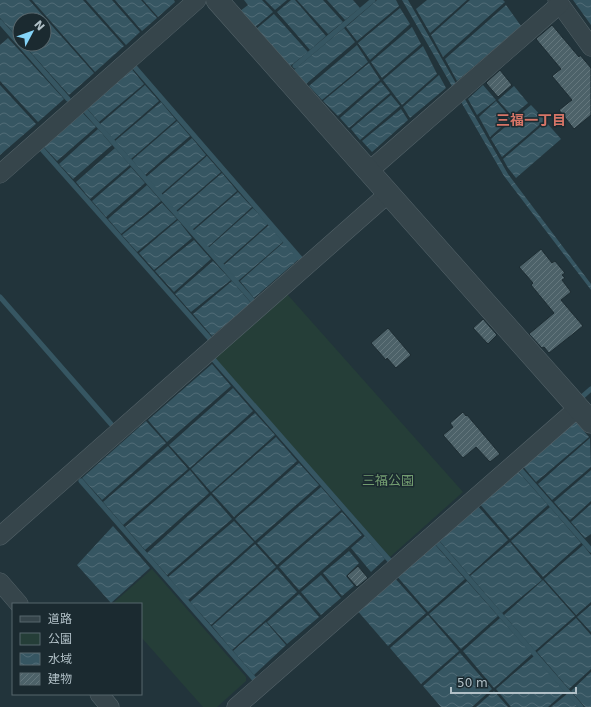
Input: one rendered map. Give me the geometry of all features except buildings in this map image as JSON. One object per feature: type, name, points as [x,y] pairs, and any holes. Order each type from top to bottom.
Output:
[{"type":"street","points":[[0,174],[197,0]]},
{"type":"street","points":[[217,0],[585,414],[236,707]]},
{"type":"street","points":[[370,171],[559,2],[591,47]]},
{"type":"street","points":[[0,536],[389,193]]},
{"type":"street","points":[[0,582],[18,603]]},
{"type":"street","points":[[100,695],[110,707]]},
{"type":"green space","name":"三福公園","points":[[287,294],[463,492],[390,557],[214,358]]},
{"type":"green space","points":[[152,569],[246,677],[246,681],[217,707],[203,707],[142,638],[142,603],[113,603]]},
{"type":"water","points":[[0,0],[29,0],[40,12],[12,12],[12,31],[0,18]]},
{"type":"water","points":[[32,0],[83,0],[124,46],[95,72],[52,23],[52,12],[42,12]]},
{"type":"water","points":[[86,0],[112,0],[140,32],[126,45]]},
{"type":"water","points":[[115,0],[141,0],[157,18],[142,31]]},
{"type":"water","points":[[143,0],[174,0],[175,2],[158,17]]},
{"type":"water","points":[[244,0],[262,0],[273,12],[254,28],[240,11],[248,5]]},
{"type":"water","points":[[265,0],[287,0],[275,10]]},
{"type":"water","points":[[291,0],[295,0],[326,36],[310,50],[277,12]]},
{"type":"water","points":[[297,0],[323,0],[343,22],[328,34]]},
{"type":"water","points":[[327,0],[353,0],[360,8],[345,20]]},
{"type":"water","points":[[377,0],[396,0],[399,6],[357,41],[346,27]]},
{"type":"water","points":[[402,0],[408,0],[508,174],[591,284],[591,290],[504,176]]},
{"type":"water","points":[[427,0],[467,0],[430,33],[416,9]]},
{"type":"water","points":[[470,0],[503,0],[505,2],[443,57],[431,35]]},
{"type":"water","points":[[573,0],[591,0],[591,25]]},
{"type":"water","points":[[506,5],[521,26],[457,81],[445,59]]},
{"type":"water","points":[[400,8],[410,24],[370,60],[358,43]]},
{"type":"water","points":[[274,14],[308,52],[289,67],[256,29]]},
{"type":"water","points":[[52,26],[94,73],[69,95],[30,52],[52,52]]},
{"type":"water","points":[[412,27],[421,44],[382,78],[371,62]]},
{"type":"water","points":[[344,28],[355,42],[306,84],[294,70]]},
{"type":"water","points":[[8,38],[12,42],[12,52],[21,52],[64,99],[38,122],[0,81],[0,45]]},
{"type":"water","points":[[357,45],[368,62],[322,100],[309,86]]},
{"type":"water","points":[[423,46],[437,74],[402,105],[383,80]]},
{"type":"water","points":[[369,63],[380,80],[338,116],[323,101]]},
{"type":"water","points":[[130,67],[144,84],[99,122],[85,106]]},
{"type":"water","points":[[439,75],[446,88],[410,118],[403,107]]},
{"type":"water","points":[[381,82],[390,93],[349,128],[340,118]]},
{"type":"water","points":[[0,85],[36,124],[0,155]]},
{"type":"water","points":[[145,85],[159,101],[114,140],[100,124]]},
{"type":"water","points":[[483,85],[496,100],[477,115],[468,99]]},
{"type":"water","points":[[514,86],[528,103],[512,116],[498,100]]},
{"type":"water","points":[[391,95],[400,106],[360,140],[351,129]]},
{"type":"water","points":[[496,101],[511,118],[490,137],[479,117]]},
{"type":"water","points":[[161,102],[176,120],[131,159],[115,141]]},
{"type":"water","points":[[531,105],[545,120],[502,157],[491,139]]},
{"type":"water","points":[[401,109],[408,120],[372,152],[362,141]]},
{"type":"water","points":[[80,110],[96,127],[57,161],[41,144]]},
{"type":"water","points":[[177,121],[190,136],[145,175],[132,160]]},
{"type":"water","points":[[546,122],[561,139],[516,178],[503,159]]},
{"type":"water","points":[[98,129],[112,145],[73,179],[59,164]]},
{"type":"water","points":[[192,138],[206,155],[161,194],[146,177]]},
{"type":"water","points":[[115,148],[130,165],[90,199],[76,182]]},
{"type":"water","points":[[207,156],[221,172],[176,211],[162,195]]},
{"type":"water","points":[[131,167],[145,183],[106,217],[92,201]]},
{"type":"water","points":[[222,173],[237,191],[192,230],[177,212]]},
{"type":"water","points":[[147,185],[161,201],[121,234],[108,219]]},
{"type":"water","points":[[238,192],[252,207],[208,247],[193,231]]},
{"type":"water","points":[[162,203],[177,219],[137,252],[122,235]]},
{"type":"water","points":[[253,208],[268,224],[223,264],[208,248]]},
{"type":"water","points":[[178,220],[192,238],[154,270],[139,253]]},
{"type":"water","points":[[269,225],[283,242],[238,281],[224,265]]},
{"type":"water","points":[[194,240],[211,259],[174,292],[155,271]]},
{"type":"water","points":[[284,242],[299,259],[254,298],[240,281]]},
{"type":"water","points":[[213,261],[231,280],[191,312],[175,294]]},
{"type":"water","points":[[232,281],[251,303],[212,336],[193,314]]},
{"type":"water","points":[[212,364],[231,386],[167,442],[148,420]]},
{"type":"water","points":[[233,388],[253,411],[190,468],[169,445]]},
{"type":"water","points":[[255,413],[275,435],[211,492],[191,469]]},
{"type":"water","points":[[573,419],[589,437],[536,482],[521,464]]},
{"type":"water","points":[[146,421],[166,443],[102,500],[82,478]]},
{"type":"water","points":[[276,437],[297,461],[234,517],[212,493]]},
{"type":"water","points":[[590,438],[591,467],[552,500],[538,484]]},
{"type":"water","points":[[168,446],[188,469],[123,525],[103,502]]},
{"type":"water","points":[[299,463],[319,485],[255,541],[235,519]]},
{"type":"water","points":[[516,469],[548,505],[510,539],[478,502]]},
{"type":"water","points":[[190,470],[209,493],[145,550],[125,527]]},
{"type":"water","points":[[591,470],[591,501],[570,520],[554,502]]},
{"type":"water","points":[[321,487],[341,510],[277,565],[257,543]]},
{"type":"water","points":[[211,495],[232,519],[167,575],[147,553]]},
{"type":"water","points":[[476,504],[508,540],[469,575],[437,538]]},
{"type":"water","points":[[591,504],[591,534],[585,538],[571,522]]},
{"type":"water","points":[[550,507],[581,543],[543,577],[511,541]]},
{"type":"water","points":[[342,512],[362,535],[299,590],[279,567]]},
{"type":"water","points":[[234,521],[254,542],[188,600],[168,577]]},
{"type":"water","points":[[113,526],[150,568],[111,603],[77,565]]},
{"type":"water","points":[[365,536],[385,559],[371,572],[351,548]]},
{"type":"water","points":[[432,541],[465,579],[428,612],[395,574]]},
{"type":"water","points":[[510,542],[542,580],[502,613],[470,576]]},
{"type":"water","points":[[255,544],[276,567],[211,625],[190,602]]},
{"type":"water","points":[[583,545],[591,555],[591,602],[576,615],[544,579]]},
{"type":"water","points":[[349,551],[359,563],[346,576],[354,586],[342,596],[323,573]]},
{"type":"water","points":[[277,569],[297,592],[232,650],[212,626]]},
{"type":"water","points":[[321,575],[341,598],[321,615],[301,592]]},
{"type":"water","points":[[393,576],[426,613],[388,646],[356,609]]},
{"type":"water","points":[[543,580],[575,616],[535,651],[504,615]]},
{"type":"water","points":[[467,581],[498,616],[461,649],[429,614]]},
{"type":"water","points":[[299,594],[319,617],[287,644],[267,622]]},
{"type":"water","points":[[591,605],[591,632],[577,617]]},
{"type":"water","points":[[428,615],[459,651],[421,684],[390,648]]},
{"type":"water","points":[[500,618],[532,654],[494,688],[463,651]]},
{"type":"water","points":[[576,618],[591,635],[591,669],[569,689],[537,652]]},
{"type":"water","points":[[266,622],[286,645],[254,675],[233,651]]},
{"type":"water","points":[[460,653],[492,689],[472,707],[441,707],[423,686]]},
{"type":"water","points":[[534,656],[565,692],[548,707],[511,707],[496,689]]},
{"type":"water","points":[[591,672],[591,707],[585,707],[571,691]]},
{"type":"water","points":[[494,691],[508,707],[476,707]]},
{"type":"water","points":[[567,694],[578,707],[551,707]]},
{"type":"waterway","points":[[295,66],[373,0]]},
{"type":"waterway","points":[[0,22],[68,99]]},
{"type":"waterway","points":[[132,64],[300,258]]},
{"type":"waterway","points":[[83,108],[253,301]]},
{"type":"waterway","points":[[39,146],[211,340]]},
{"type":"waterway","points":[[0,297],[111,424]]},
{"type":"waterway","points":[[214,360],[391,562]]},
{"type":"waterway","points":[[583,396],[591,389]]},
{"type":"waterway","points":[[518,467],[591,550]]},
{"type":"waterway","points":[[81,481],[256,681]]},
{"type":"waterway","points":[[435,540],[581,707]]},
{"type":"district","name":"三福一丁目","points":[[531,120]]}]
